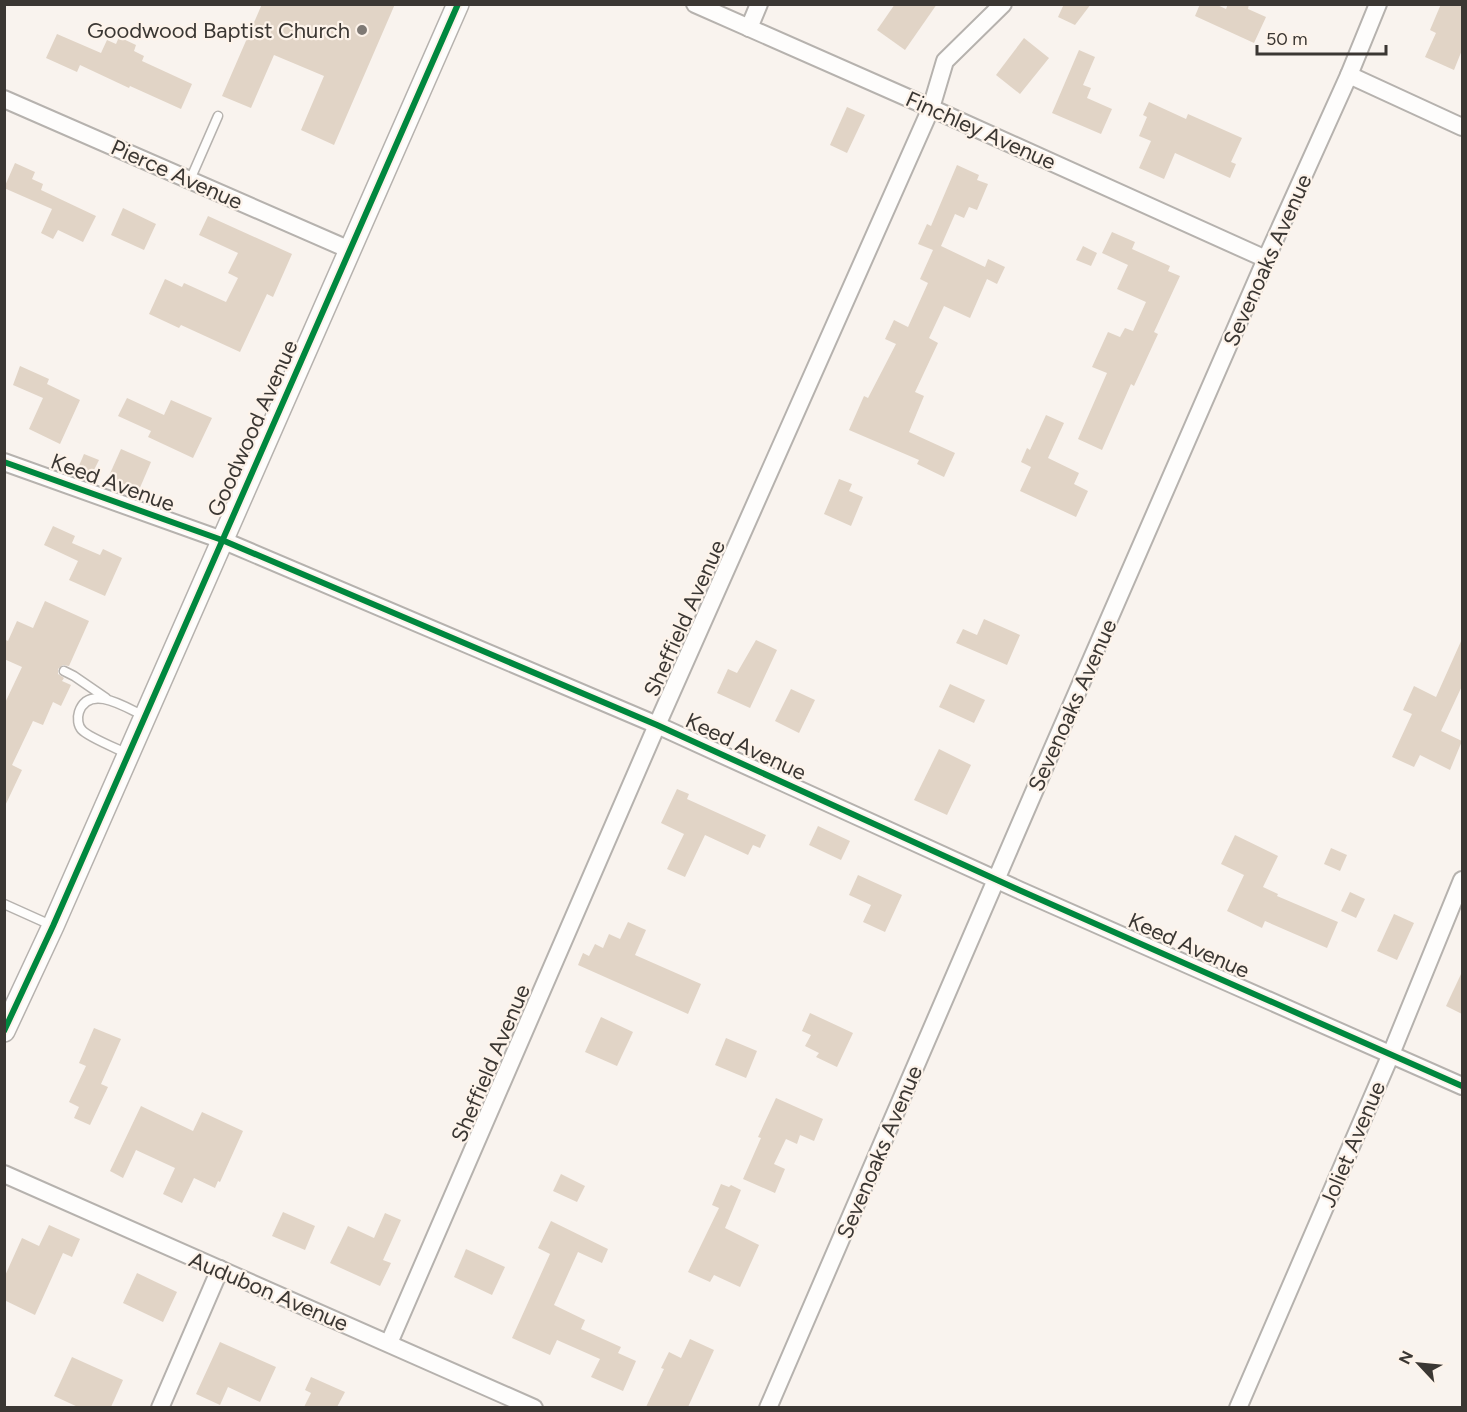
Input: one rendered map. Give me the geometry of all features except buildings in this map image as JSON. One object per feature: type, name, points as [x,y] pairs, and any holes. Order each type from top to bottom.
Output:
[{"type":"street","name":"Goodwood Avenue","points":[[4,1031],[53,926],[458,4]]},
{"type":"street","name":"Finchley Avenue","points":[[695,4],[1266,259]]},
{"type":"street","points":[[749,28],[759,4]]},
{"type":"street","name":"Sheffield Avenue","points":[[389,1342],[657,724],[931,108],[945,61],[1003,4]]},
{"type":"street","name":"Sevenoaks Avenue","points":[[768,1407],[1378,4]]},
{"type":"street","points":[[1349,75],[1462,128]]},
{"type":"street","name":"Pierce Avenue","points":[[4,99],[350,250]]},
{"type":"street","name":"Keed Avenue","points":[[4,462],[222,540],[657,724],[997,880],[1462,1086]]},
{"type":"street","name":"Joliet Avenue","points":[[1238,1407],[1391,1054],[1462,880]]},
{"type":"street","name":"Audubon Avenue","points":[[4,1174],[534,1407]]},
{"type":"street","points":[[160,1407],[220,1269]]},
{"type":"lane","points":[[190,180],[218,116]]},
{"type":"lane","points":[[64,671],[109,699],[145,716]]},
{"type":"lane","points":[[109,699],[95,697],[86,702],[79,711],[78,723],[82,731],[128,754]]},
{"type":"lane","points":[[4,904],[53,926]]},
{"type":"cycle path","points":[[4,1031],[53,926],[458,4]]},
{"type":"cycle path","points":[[4,462],[222,540],[657,725],[1019,890],[1462,1086]]},
{"type":"place","name":"Goodwood Baptist Church","points":[[362,30]]}]
